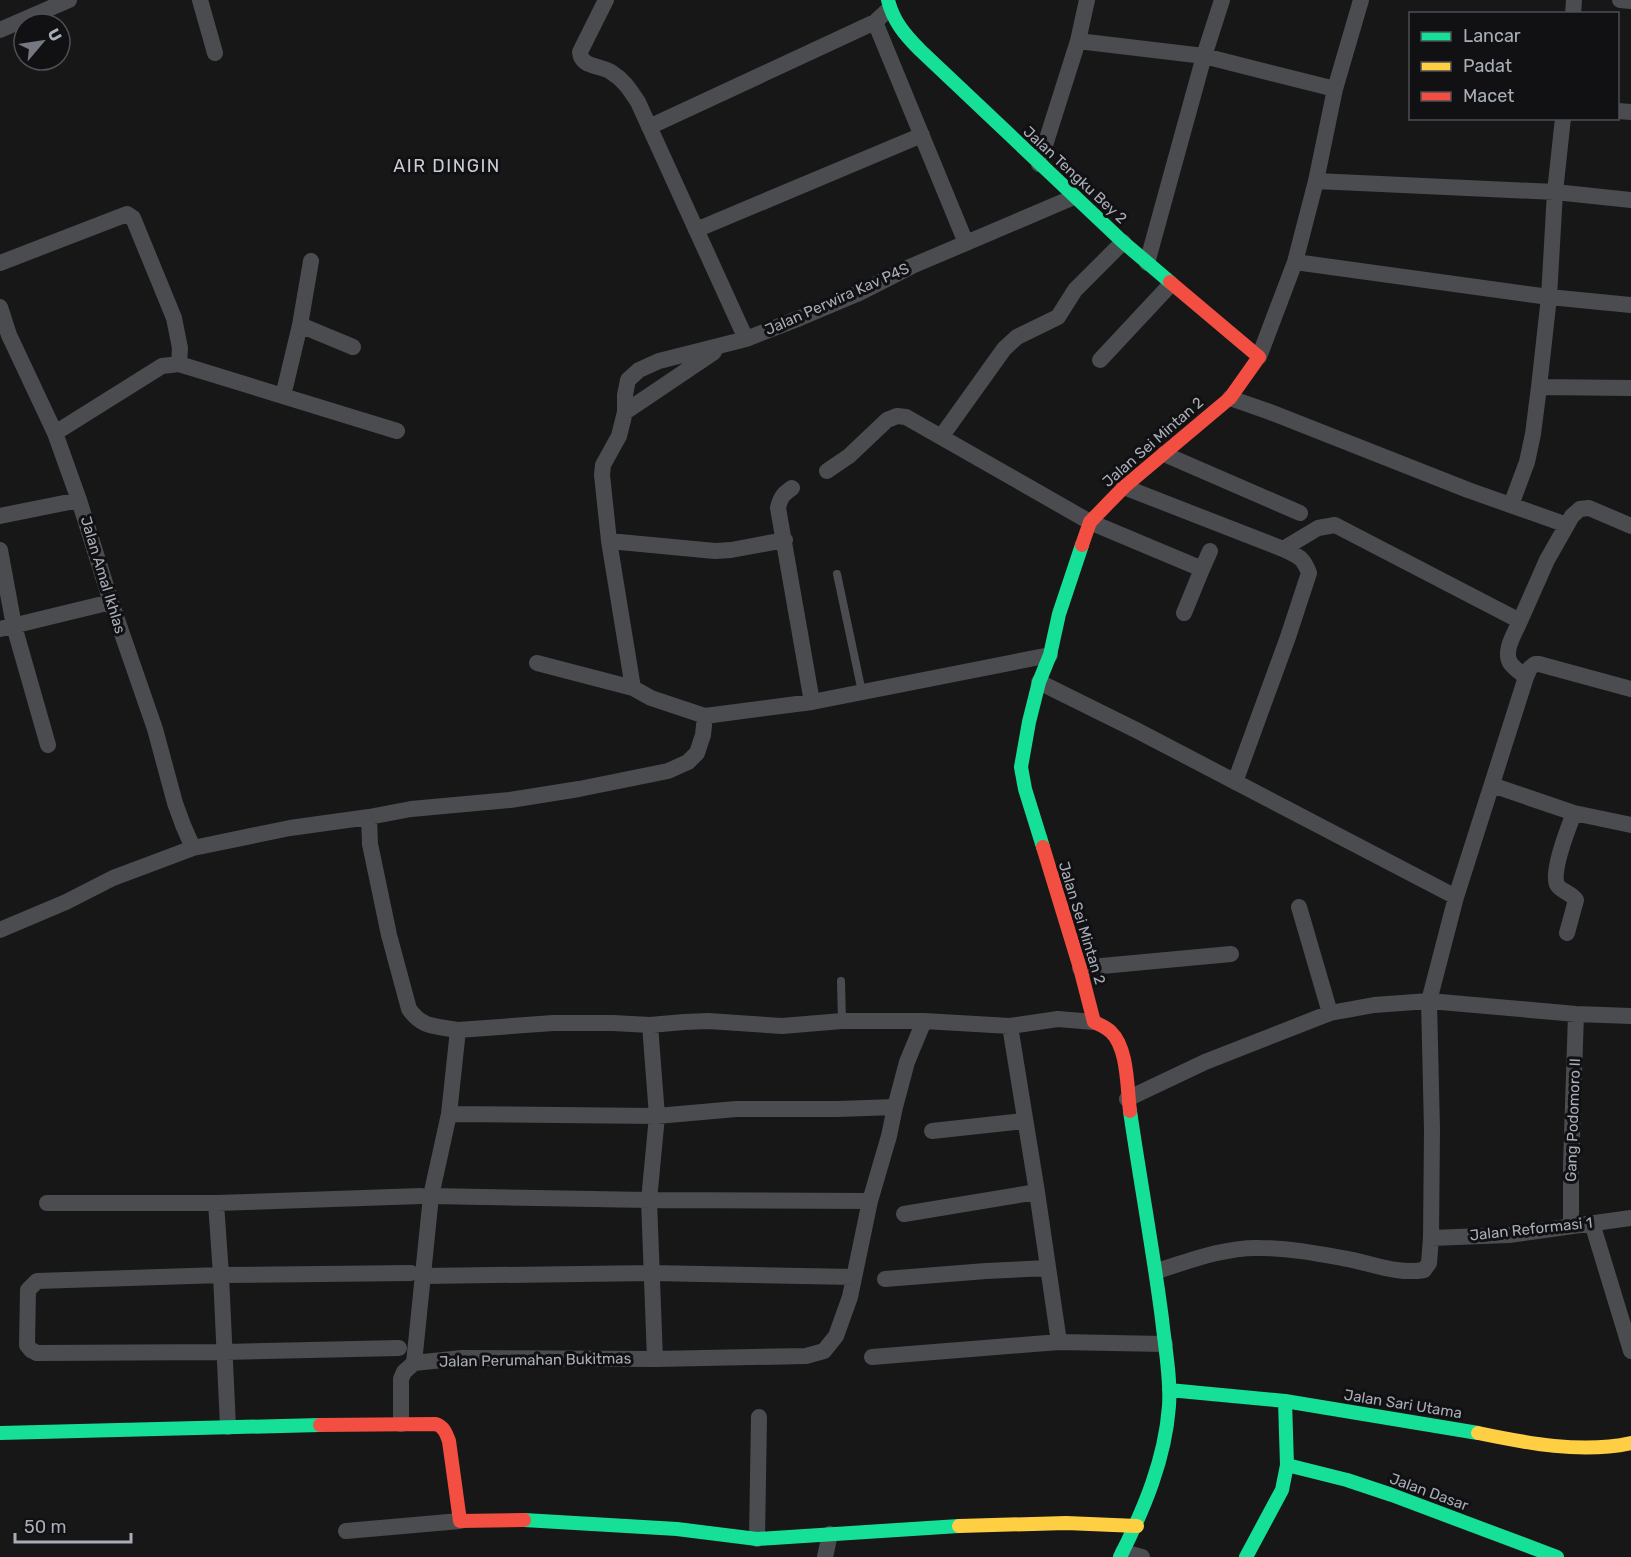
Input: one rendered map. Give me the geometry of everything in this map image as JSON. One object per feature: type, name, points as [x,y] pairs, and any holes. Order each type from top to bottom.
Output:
[{"type":"street","points":[[1,27],[69,0]]},
{"type":"street","points":[[200,0],[215,53]]},
{"type":"street","points":[[606,0],[580,52],[580,58],[609,70],[625,82],[638,102],[746,339]]},
{"type":"street","points":[[1039,164],[1078,41],[1087,0]]},
{"type":"street","points":[[1147,263],[1204,56],[1222,0]]},
{"type":"street","points":[[1258,357],[1295,262],[1316,181],[1335,89],[1361,0]]},
{"type":"street","points":[[1620,0],[1631,1]]},
{"type":"street","points":[[649,127],[875,22],[888,4]]},
{"type":"street","name":"Jalan Tengku Bey 2","points":[[888,4],[895,22],[907,37],[1039,164],[1123,242],[1258,357]]},
{"type":"street","points":[[875,22],[966,243]]},
{"type":"street","points":[[1078,41],[1204,56],[1335,89]]},
{"type":"street","points":[[1511,505],[1527,462],[1533,434],[1549,297],[1555,192],[1563,120]]},
{"type":"street","points":[[696,230],[922,135]]},
{"type":"street","points":[[1316,181],[1555,192],[1631,200]]},
{"type":"street","name":"Jalan Perwira Kav P4S","points":[[633,688],[609,541],[602,475],[607,455],[619,436],[625,412],[628,380],[639,370],[659,361],[746,339],[857,294],[912,266],[1074,197]]},
{"type":"street","points":[[0,263],[127,214],[133,218],[174,318],[179,340],[179,364]]},
{"type":"street","points":[[941,437],[1004,349],[1017,337],[1058,317],[1075,290],[1123,242]]},
{"type":"street","points":[[283,396],[300,325],[311,261]]},
{"type":"street","points":[[1295,262],[1549,297],[1631,305]]},
{"type":"street","points":[[1100,360],[1172,284]]},
{"type":"street","name":"Jalan Amal Ikhlas","points":[[0,306],[9,335],[55,433],[79,500],[155,729],[175,803],[193,848]]},
{"type":"street","points":[[300,325],[353,346]]},
{"type":"street","points":[[625,412],[725,344]]},
{"type":"street","name":"Jalan Sei Mintan 2","points":[[1094,1022],[1080,968],[1025,789],[1022,767],[1023,751],[1039,682],[1050,656],[1059,614],[1090,522],[1124,487],[1230,398],[1258,357]]},
{"type":"street","points":[[55,433],[162,366],[179,364],[397,431]]},
{"type":"street","points":[[1539,387],[1631,388]]},
{"type":"street","points":[[1230,398],[1468,490],[1567,525]]},
{"type":"street","points":[[827,471],[849,456],[887,420],[897,416],[906,417],[1090,522],[1202,569]]},
{"type":"street","points":[[1164,454],[1300,513]]},
{"type":"street","points":[[1124,487],[1283,549],[1305,562],[1309,573],[1235,782]]},
{"type":"street","points":[[792,488],[784,493],[778,508],[812,702]]},
{"type":"street","points":[[0,516],[79,500]]},
{"type":"street","points":[[1526,677],[1509,662],[1508,649],[1547,560],[1572,516],[1580,509],[1588,508],[1631,526]]},
{"type":"street","points":[[1283,549],[1318,528],[1335,525],[1520,621]]},
{"type":"street","points":[[609,541],[715,551],[784,540]]},
{"type":"street","points":[[0,550],[7,628],[48,745]]},
{"type":"street","points":[[1184,613],[1210,551]]},
{"type":"street","points":[[7,628],[111,602]]},
{"type":"street","points":[[537,663],[633,688],[651,698],[705,716],[812,702],[1050,656]]},
{"type":"street","points":[[1157,1271],[1224,1251],[1258,1248],[1300,1250],[1401,1271],[1424,1270],[1429,1263],[1431,1238],[1432,1130],[1429,1001],[1456,897],[1526,677],[1530,668],[1539,664],[1631,690]]},
{"type":"street","points":[[1039,682],[1456,897]]},
{"type":"street","points":[[0,930],[66,902],[113,878],[193,848],[290,828],[411,809],[510,800],[668,771],[688,762],[697,753],[703,735],[705,716]]},
{"type":"street","points":[[1492,785],[1574,813],[1631,825]]},
{"type":"street","points":[[1567,933],[1577,903],[1573,896],[1558,887],[1555,879],[1563,844],[1574,813]]},
{"type":"street","points":[[369,817],[370,844],[389,935],[409,1009],[416,1020],[423,1023],[458,1029],[554,1023],[650,1025],[708,1021],[782,1026],[842,1021],[924,1021],[1010,1026],[1058,1020],[1094,1022],[1109,1029],[1118,1042],[1123,1059],[1127,1099],[1157,1271],[1169,1390],[1165,1440],[1154,1484],[1137,1526],[1121,1554],[1142,1557]]},
{"type":"street","points":[[1299,908],[1330,1012]]},
{"type":"street","points":[[1080,968],[1231,954]]},
{"type":"street","points":[[1127,1099],[1205,1062],[1330,1012],[1374,1005],[1429,1001],[1576,1014],[1631,1016]]},
{"type":"street","name":"Gang Podomoro II","points":[[1571,1226],[1570,1166],[1576,1014]]},
{"type":"street","name":"Jalan Perumahan Bukitmas","points":[[414,1363],[462,1358],[655,1359],[807,1356],[824,1351],[836,1336],[850,1297],[870,1201],[907,1062],[924,1021]]},
{"type":"street","points":[[650,1025],[657,1116],[649,1200],[655,1359]]},
{"type":"street","points":[[1010,1026],[1059,1342]]},
{"type":"street","points":[[401,1424],[401,1379],[404,1372],[414,1363],[417,1275],[426,1196],[449,1114],[458,1029]]},
{"type":"street","points":[[449,1114],[657,1116],[736,1109],[895,1107]]},
{"type":"street","points":[[932,1131],[1024,1121]]},
{"type":"street","points":[[904,1214],[1037,1192]]},
{"type":"street","points":[[47,1203],[216,1203],[426,1196],[870,1201]]},
{"type":"street","points":[[216,1203],[228,1427]]},
{"type":"street","name":"Jalan Reformasi 1","points":[[1431,1238],[1509,1235],[1631,1218]]},
{"type":"street","points":[[1592,1223],[1631,1351]]},
{"type":"street","points":[[885,1280],[1048,1268]]},
{"type":"street","points":[[399,1348],[37,1353],[27,1345],[28,1290],[37,1281],[221,1275],[652,1273],[854,1276]]},
{"type":"street","points":[[872,1357],[1059,1342],[1165,1344]]},
{"type":"street","name":"Jalan Sari Utama","points":[[1169,1390],[1285,1401],[1521,1442],[1569,1447],[1618,1446],[1631,1443]]},
{"type":"street","points":[[1246,1557],[1282,1490],[1287,1465],[1285,1401]]},
{"type":"street","points":[[756,1539],[759,1417]]},
{"type":"street","points":[[0,1432],[436,1424],[445,1431],[448,1441],[460,1521]]},
{"type":"street","name":"Jalan Dasar","points":[[1287,1465],[1347,1480],[1392,1495],[1557,1557]]},
{"type":"street","points":[[346,1531],[506,1519],[677,1529],[756,1539],[991,1524],[1066,1523],[1137,1526]]},
{"type":"street","points":[[825,1557],[830,1534]]},
{"type":"lane","points":[[837,574],[862,692]]},
{"type":"lane","points":[[841,981],[842,1021]]},
{"type":"traffic: fast","points":[[888,0],[893,15],[909,39],[1123,242],[1170,282]]},
{"type":"traffic: fast","points":[[1043,847],[1025,789],[1021,767],[1039,682],[1050,655],[1059,614],[1082,545]]},
{"type":"traffic: fast","points":[[1120,1557],[1152,1484],[1163,1446],[1169,1406],[1167,1362],[1158,1293],[1130,1111]]},
{"type":"traffic: fast","points":[[1169,1390],[1285,1401],[1478,1433]]},
{"type":"traffic: fast","points":[[1246,1557],[1282,1490],[1287,1465],[1285,1401]]},
{"type":"traffic: fast","points":[[0,1433],[320,1425]]},
{"type":"traffic: fast","points":[[1287,1465],[1347,1480],[1392,1495],[1557,1557]]},
{"type":"traffic: fast","points":[[524,1520],[677,1529],[757,1539],[959,1526]]},
{"type":"traffic: slow","points":[[1478,1433],[1554,1446],[1593,1447],[1631,1443]]},
{"type":"traffic: slow","points":[[959,1526],[1066,1523],[1137,1526]]},
{"type":"traffic: jam","points":[[1082,545],[1090,522],[1124,487],[1230,398],[1259,357],[1170,282]]},
{"type":"traffic: jam","points":[[1043,847],[1094,1022],[1111,1032],[1121,1048],[1126,1069],[1130,1111]]},
{"type":"traffic: jam","points":[[320,1425],[439,1425],[449,1441],[460,1521],[524,1520]]},
{"type":"district","name":"AIR DINGIN","points":[[447,166]]}]
